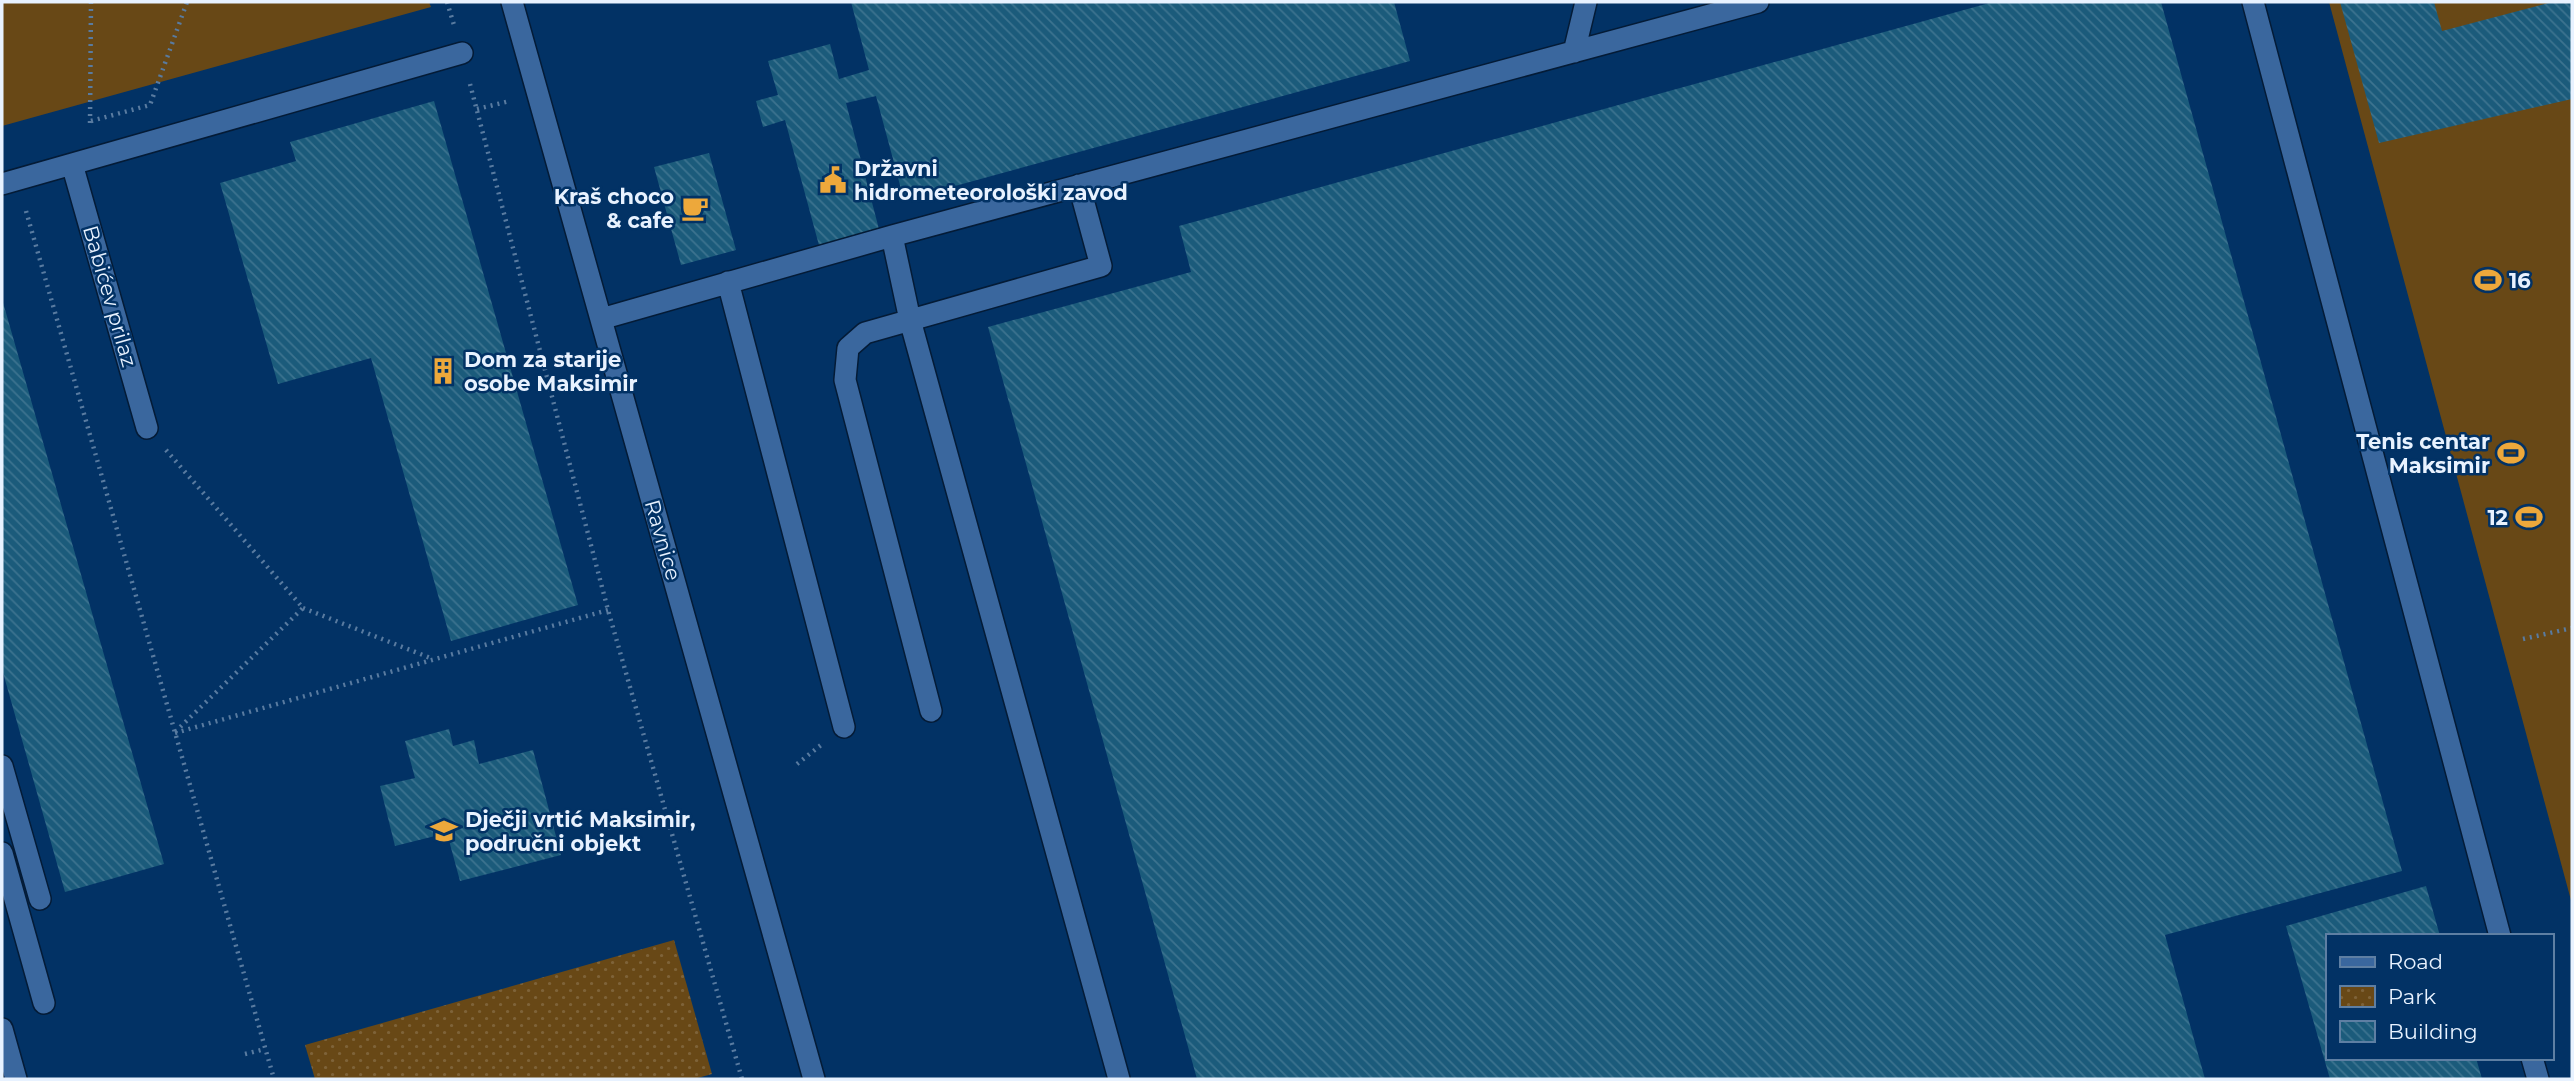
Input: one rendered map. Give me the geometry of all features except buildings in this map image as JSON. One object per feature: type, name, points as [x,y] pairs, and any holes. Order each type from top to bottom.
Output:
[{"type":"street","name":"Ravnice","points":[[512,2],[814,1079]]},
{"type":"street","points":[[1574,52],[1586,2]]},
{"type":"street","points":[[601,319],[892,236],[1758,2]]},
{"type":"street","points":[[2253,2],[2499,934]]},
{"type":"street","points":[[9,182],[462,53]]},
{"type":"street","name":"Babićev prilaz","points":[[72,164],[147,428]]},
{"type":"street","points":[[931,711],[845,380],[848,348],[864,333],[1101,266],[1079,185]]},
{"type":"street","points":[[892,236],[910,320],[1119,1079]]},
{"type":"street","points":[[727,282],[844,727]]},
{"type":"street","points":[[2,766],[40,899]]},
{"type":"street","points":[[2,853],[44,1003]]},
{"type":"street","points":[[2,1029],[16,1079]]},
{"type":"street","points":[[2533,1060],[2538,1079]]},
{"type":"path","points":[[72,164],[91,121],[91,2]]},
{"type":"path","points":[[91,121],[150,105],[187,2]]},
{"type":"path","points":[[517,100],[477,109],[608,610],[742,1079]]},
{"type":"path","points":[[9,182],[175,733],[274,1079]]},
{"type":"path","points":[[147,428],[303,608],[434,659]]},
{"type":"path","points":[[175,733],[303,608]]},
{"type":"path","points":[[175,733],[608,610]]},
{"type":"path","points":[[2523,639],[2572,628]]},
{"type":"path","points":[[245,1054],[265,1049]]},
{"type":"green space","points":[[2,2],[429,2],[431,7],[2,126]]},
{"type":"green space","name":"Tenis centar Maksimir","points":[[2329,2],[2572,2],[2572,904]]},
{"type":"green space","points":[[674,940],[712,1074],[694,1079],[315,1079],[305,1045]]},
{"type":"place","name":"Državni hidrometeorološki zavod","points":[[833,180]]},
{"type":"place","name":"Kraš choco & cafe","points":[[695,208]]},
{"type":"place","name":"16","points":[[2488,280]]},
{"type":"place","name":"Dom za starije osobe Maksimir","points":[[443,371]]},
{"type":"place","name":"Tenis centar Maksimir","points":[[2511,453]]},
{"type":"place","name":"12","points":[[2529,517]]},
{"type":"place","name":"Dječji vrtić Maksimir, područni objekt","points":[[444,831]]}]
